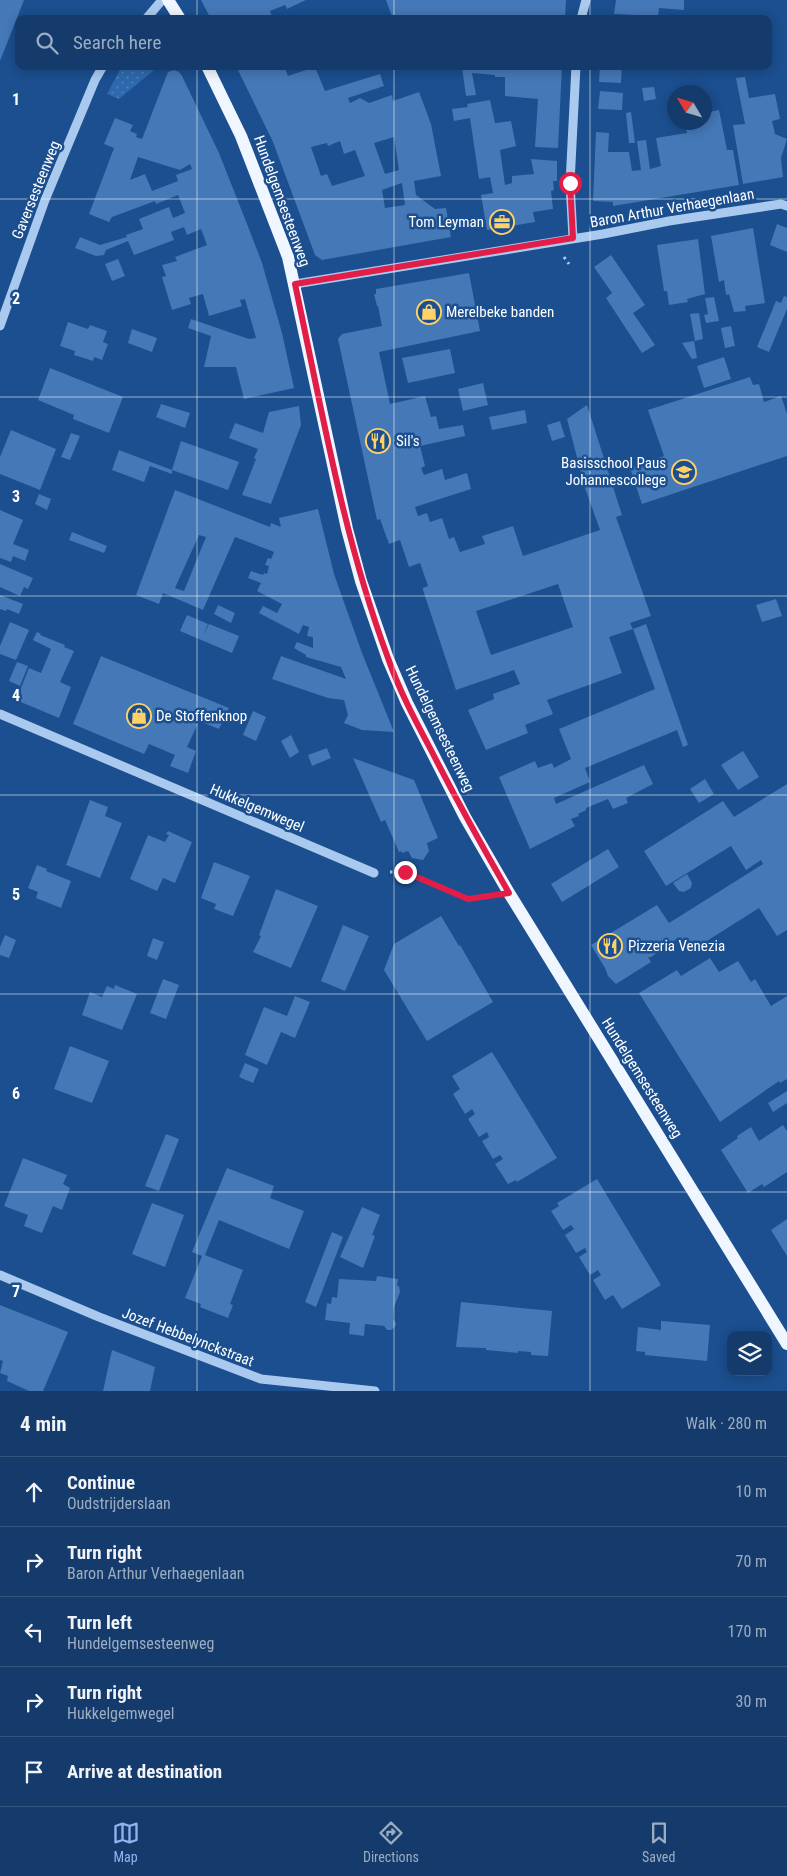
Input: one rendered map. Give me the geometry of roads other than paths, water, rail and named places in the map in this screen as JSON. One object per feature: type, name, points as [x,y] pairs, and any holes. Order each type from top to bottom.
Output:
[{"type":"main road","points":[[168,0],[177,15]]},
{"type":"main road","name":"Hundelgemsesteenweg","points":[[209,70],[241,136],[288,257],[347,528],[361,580],[388,659],[407,703],[465,817],[509,893],[787,1344]]},
{"type":"street","points":[[149,15],[162,0]]},
{"type":"street","points":[[582,15],[586,0]]},
{"type":"street","name":"Gaversesteenweg","points":[[0,326],[45,200],[101,70]]},
{"type":"street","points":[[573,238],[570,183],[576,70]]},
{"type":"street","name":"Baron Arthur Verhaegenlaan","points":[[295,284],[686,218],[781,204],[787,206]]},
{"type":"street","name":"Hukkelgemwegel","points":[[0,714],[374,873]]},
{"type":"street","name":"Jozef Hebbelynckstraat","points":[[0,1275],[99,1317],[261,1379],[375,1391]]},
{"type":"place","name":"Tom Leyman","points":[[502,222]]},
{"type":"place","name":"Merelbeke banden","points":[[429,312]]},
{"type":"place","name":"Sil's","points":[[378,441]]},
{"type":"place","name":"Basisschool Paus Johannescollege","points":[[684,472]]},
{"type":"place","name":"De Stoffenknop","points":[[139,716]]},
{"type":"place","name":"Pizzeria Venezia","points":[[610,946]]}]
